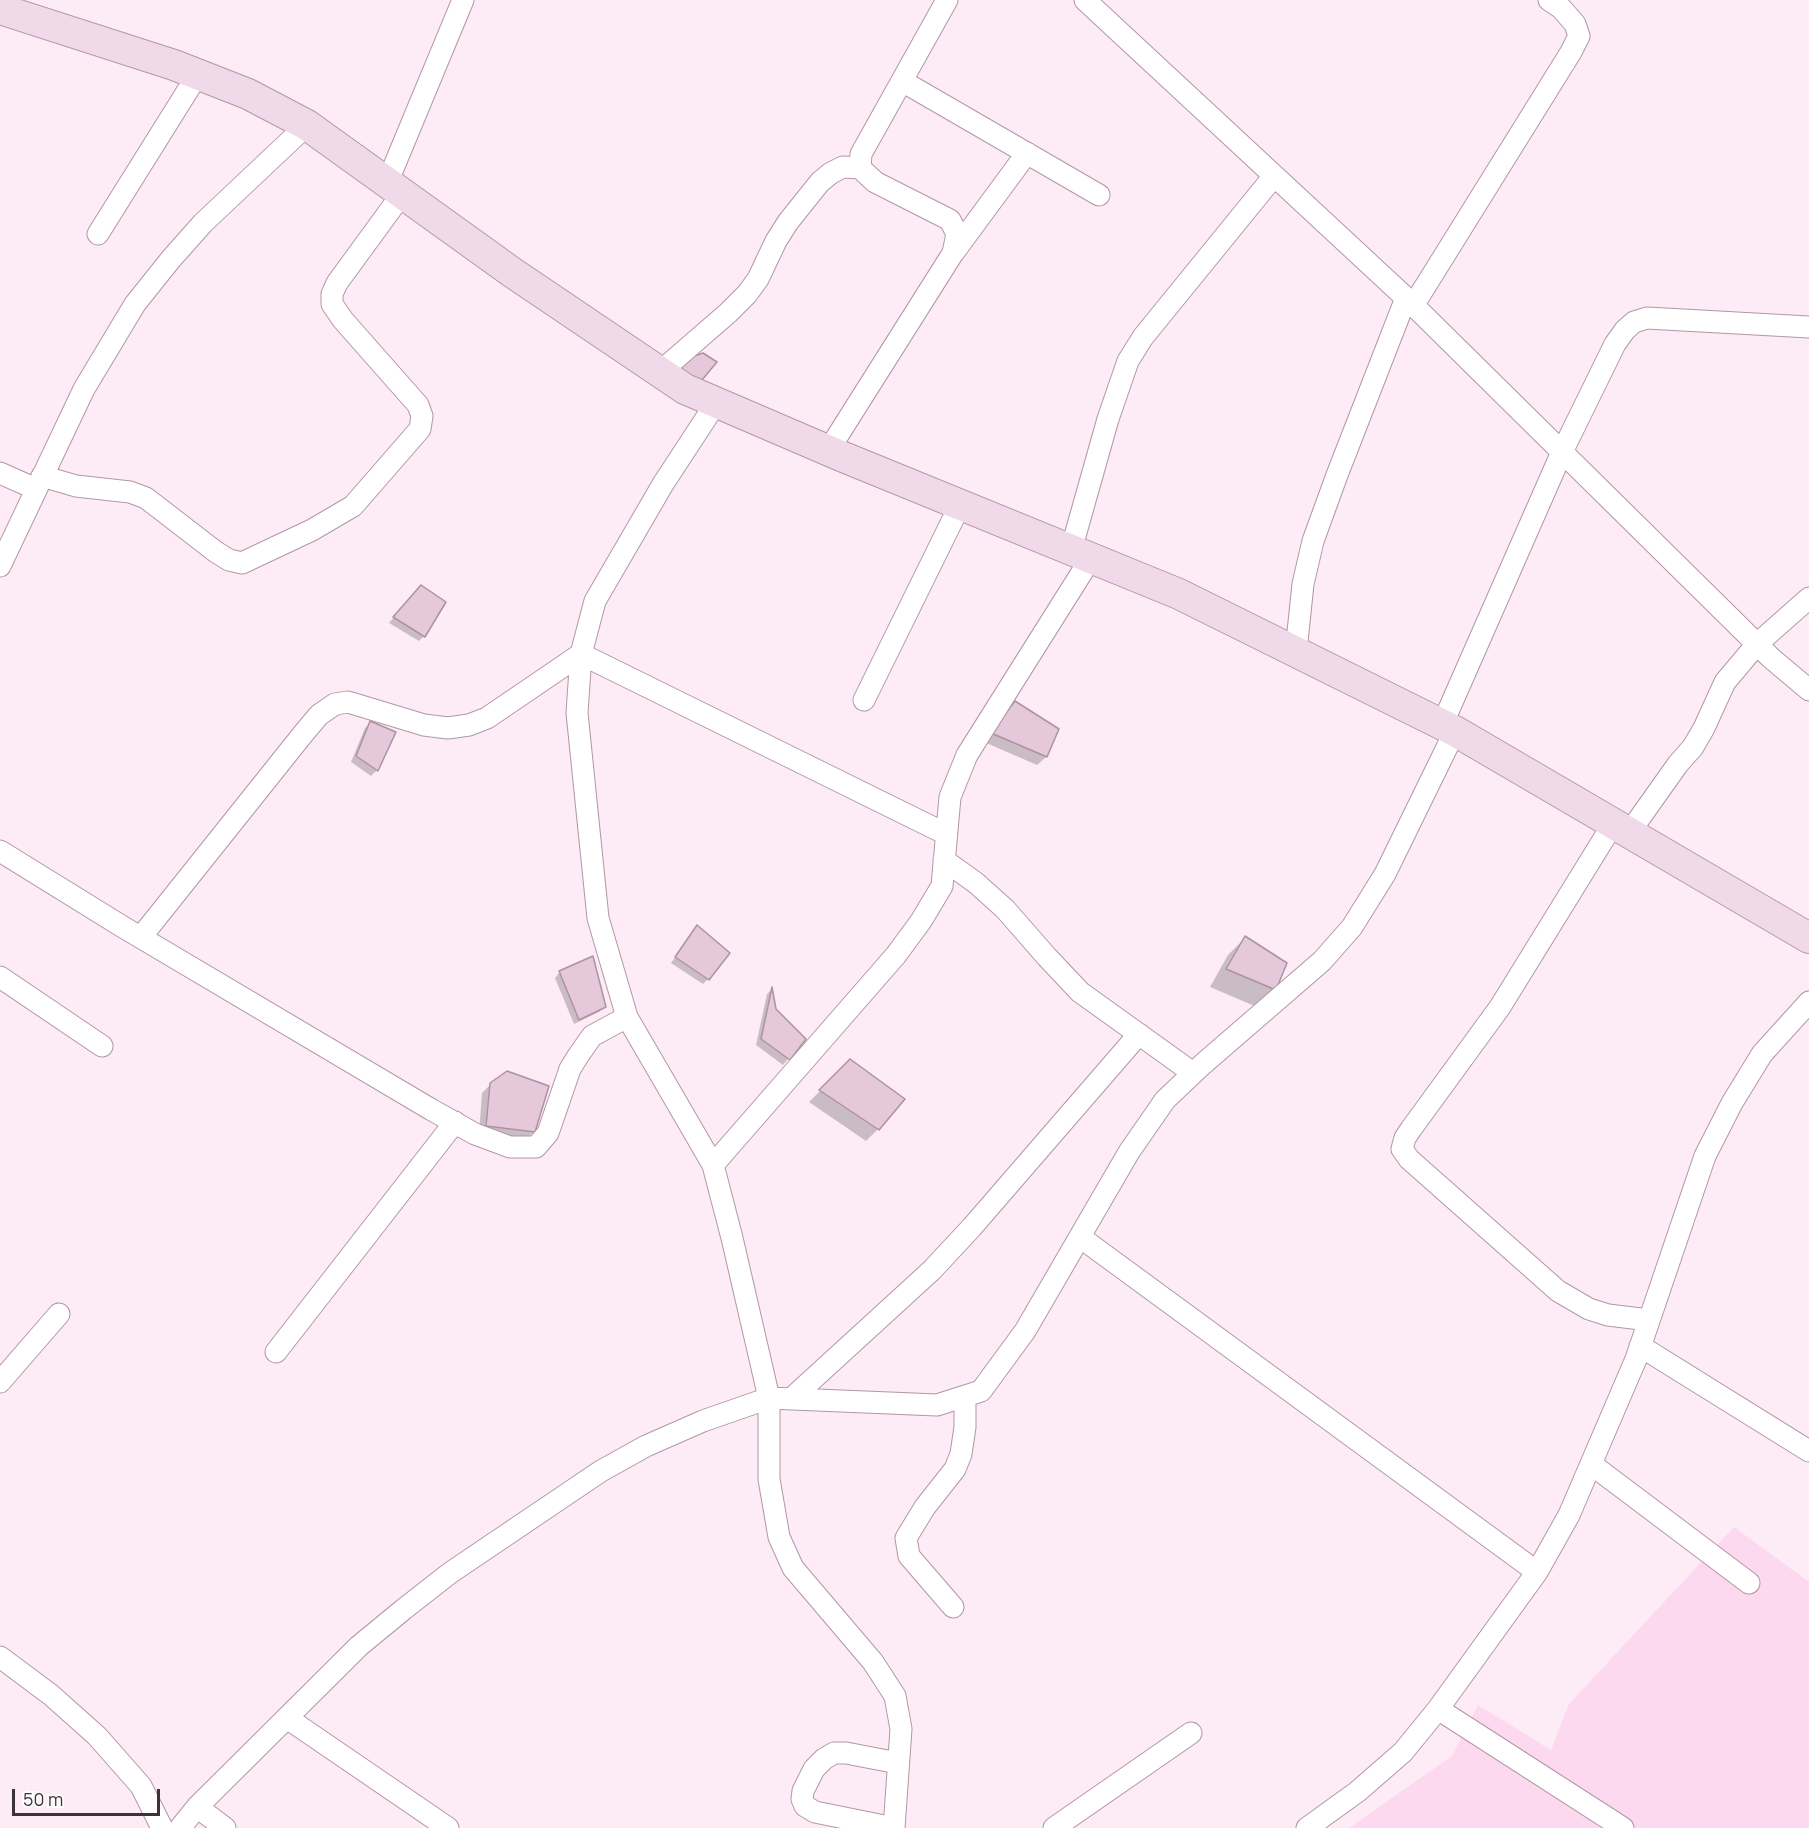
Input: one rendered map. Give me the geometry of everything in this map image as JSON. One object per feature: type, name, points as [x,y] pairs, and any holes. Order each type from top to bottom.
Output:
[{"type":"main road","points":[[0,9],[198,74],[249,94],[308,125],[513,273],[685,389],[828,451],[1179,594],[1296,651],[1449,728],[1809,938]]},
{"type":"street","points":[[0,472],[39,483],[130,492],[146,498],[216,552],[229,560],[242,563],[312,530],[353,506],[412,441],[420,429],[422,416],[418,405],[343,320],[332,304],[332,294],[394,188],[463,0]]},
{"type":"street","points":[[860,168],[861,154],[947,0]]},
{"type":"street","points":[[1085,0],[1409,302],[1757,644],[1809,690]]},
{"type":"street","points":[[1296,651],[1304,584],[1313,541],[1341,464],[1409,302],[1571,52],[1579,36],[1575,24],[1561,8],[1549,0]]},
{"type":"street","points":[[98,234],[198,74]]},
{"type":"street","points":[[902,81],[1099,195]]},
{"type":"street","points":[[0,566],[84,389],[135,304],[203,223],[308,125]]},
{"type":"street","points":[[828,451],[954,253],[1027,153]]},
{"type":"street","points":[[660,372],[728,314],[747,294],[758,279],[788,222],[820,182],[843,167],[860,168],[875,182],[950,220],[957,234],[954,253]]},
{"type":"street","points":[[713,1165],[902,946],[921,921],[942,886],[950,797],[968,755],[1081,554],[1108,419],[1128,361],[1143,337],[1274,176]]},
{"type":"street","points":[[180,1828],[197,1807],[359,1646],[450,1572],[600,1471],[674,1433],[769,1398],[937,1405],[981,1390],[1025,1331],[1129,1152],[1165,1100],[1322,961],[1352,927],[1386,874],[1449,728],[1562,452],[1615,344],[1634,322],[1647,318],[1809,327]]},
{"type":"street","points":[[716,403],[663,484],[595,601],[581,654],[578,713],[598,918],[627,1017],[713,1165],[769,1398],[769,1479],[779,1537],[793,1568],[873,1662],[895,1696],[901,1729],[894,1828],[816,1812],[805,1806],[802,1799],[803,1791],[814,1769],[834,1753],[846,1753],[898,1763]]},
{"type":"street","points":[[864,700],[960,505]]},
{"type":"street","points":[[1649,1320],[1608,1315],[1589,1309],[1566,1296],[1409,1159],[1402,1149],[1411,1129],[1500,1007],[1621,829],[1693,747],[1725,682],[1757,644],[1809,598]]},
{"type":"street","points":[[581,654],[946,834]]},
{"type":"street","points":[[141,937],[303,734],[319,716],[335,704],[348,702],[424,725],[448,728],[469,725],[487,718],[581,654]]},
{"type":"street","points":[[0,851],[475,1134],[510,1147],[536,1148],[548,1133],[570,1069],[578,1056],[592,1036],[627,1017]]},
{"type":"street","points":[[944,860],[983,889],[1005,909],[1080,992],[1193,1073]]},
{"type":"street","points":[[0,977],[102,1046]]},
{"type":"street","points":[[1307,1828],[1357,1792],[1403,1752],[1438,1709],[1537,1572],[1569,1515],[1640,1346],[1711,1145],[1732,1103],[1762,1054],[1809,1002]]},
{"type":"street","points":[[791,1399],[940,1262],[1139,1034]]},
{"type":"street","points":[[276,1353],[455,1122]]},
{"type":"street","points":[[1080,1237],[1537,1572]]},
{"type":"street","points":[[0,1382],[59,1314]]},
{"type":"street","points":[[1640,1346],[1809,1451]]},
{"type":"street","points":[[953,1607],[909,1556],[906,1538],[924,1507],[955,1469],[961,1454],[965,1427],[965,1396]]},
{"type":"street","points":[[1591,1464],[1749,1583]]},
{"type":"street","points":[[0,1657],[51,1695],[98,1736],[141,1786],[162,1828]]},
{"type":"street","points":[[1438,1709],[1623,1828]]},
{"type":"street","points":[[287,1718],[448,1828]]},
{"type":"street","points":[[1054,1828],[1191,1732]]},
{"type":"street","points":[[197,1807],[225,1828]]},
{"type":"shaded area","points":[[1734,1527],[1809,1582],[1809,1828],[1349,1828],[1452,1756],[1478,1705],[1551,1750],[1569,1704]]},
{"type":"building","points":[[703,353],[717,362],[692,392],[670,364]]},
{"type":"building","points":[[421,585],[446,602],[425,637],[393,617]]},
{"type":"building","points":[[1015,701],[1059,729],[1047,757],[991,733]]},
{"type":"building","points":[[370,721],[396,732],[378,771],[356,756]]},
{"type":"building","points":[[697,925],[730,953],[709,980],[675,957]]},
{"type":"building","points":[[1245,936],[1287,963],[1276,990],[1226,969]]},
{"type":"building","points":[[593,956],[606,1007],[579,1020],[559,971]]},
{"type":"building","points":[[772,987],[776,1009],[806,1039],[790,1060],[761,1039]]},
{"type":"building","points":[[850,1059],[905,1099],[879,1130],[819,1090]]},
{"type":"building","points":[[507,1071],[549,1086],[535,1132],[486,1126],[490,1083]]}]
